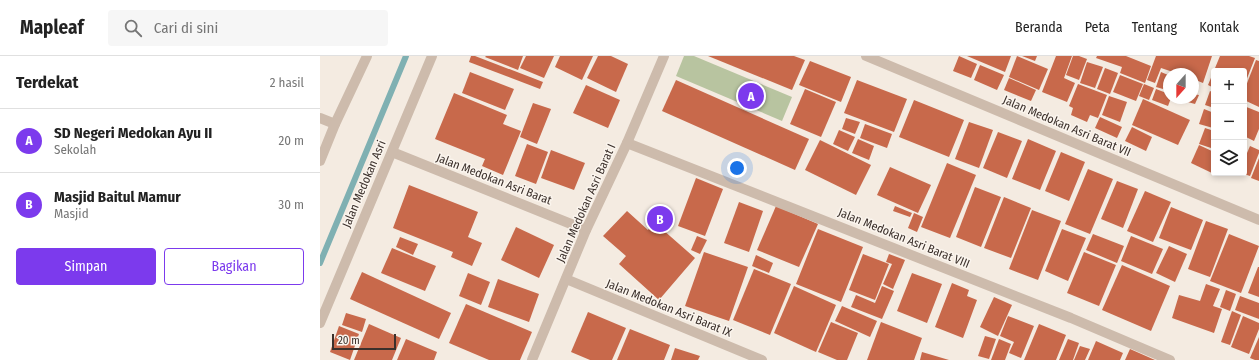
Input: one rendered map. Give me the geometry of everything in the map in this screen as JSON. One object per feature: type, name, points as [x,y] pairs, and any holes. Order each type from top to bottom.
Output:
[{"type":"street","points":[[320,161],[335,124],[368,56]]},
{"type":"street","name":"Jalan Medokan Asri","points":[[320,322],[432,56]]},
{"type":"street","name":"Jalan Medokan Asri Barat I","points":[[532,360],[586,230],[627,142],[664,56]]},
{"type":"street","name":"Jalan Medokan Asri Barat VII","points":[[866,56],[1259,220]]},
{"type":"street","points":[[320,118],[335,124]]},
{"type":"street","name":"Jalan Medokan Asri Barat VIII","points":[[627,142],[1071,318],[1170,360]]},
{"type":"street","name":"Jalan Medokan Asri Barat","points":[[392,152],[586,230]]},
{"type":"street","name":"Jalan Medokan Asri Barat IX","points":[[566,279],[762,360]]},
{"type":"green space","points":[[684,56],[694,56],[792,97],[782,121],[676,76]]},
{"type":"building","points":[[471,56],[475,56],[543,82],[540,89],[469,62]]},
{"type":"building","points":[[523,56],[518,70],[485,57]]},
{"type":"building","points":[[526,56],[554,56],[544,78],[520,68]]},
{"type":"building","points":[[560,56],[593,56],[582,80],[555,67]]},
{"type":"building","points":[[598,56],[611,56],[628,64],[616,92],[587,78]]},
{"type":"building","points":[[708,56],[794,56],[805,60],[792,90]]},
{"type":"building","points":[[959,56],[977,64],[971,78],[953,71]]},
{"type":"building","points":[[967,56],[1011,56],[1005,72]]},
{"type":"building","points":[[1017,56],[1048,69],[1039,90],[1009,77]]},
{"type":"building","points":[[1022,56],[1037,56],[1035,61]]},
{"type":"building","points":[[1056,56],[1072,56],[1064,78],[1075,83],[1067,102],[1042,92]]},
{"type":"building","points":[[1073,56],[1079,56],[1087,59],[1079,80],[1066,75]]},
{"type":"building","points":[[1097,56],[1126,56],[1151,66],[1145,83],[1120,73],[1122,67],[1096,58]]},
{"type":"building","points":[[1156,56],[1212,56],[1203,83],[1199,81],[1199,68],[1161,68],[1155,83],[1147,80]]},
{"type":"building","points":[[1220,56],[1249,56],[1255,58],[1247,78],[1247,68],[1215,68]]},
{"type":"building","points":[[1256,60],[1259,61],[1259,107],[1247,101],[1247,83]]},
{"type":"building","points":[[810,61],[851,77],[841,102],[799,85]]},
{"type":"building","points":[[1087,62],[1103,67],[1095,88],[1080,83]]},
{"type":"building","points":[[980,65],[1004,75],[997,90],[974,80]]},
{"type":"building","points":[[1105,68],[1118,73],[1110,94],[1097,89]]},
{"type":"building","points":[[470,72],[514,89],[505,110],[462,93]]},
{"type":"building","points":[[1161,72],[1163,73],[1163,89],[1156,87]]},
{"type":"building","points":[[1120,75],[1143,84],[1136,101],[1113,92]]},
{"type":"building","points":[[1009,78],[1036,90],[1031,101],[1004,90]]},
{"type":"building","points":[[1211,78],[1211,86],[1208,85]]},
{"type":"building","points":[[676,80],[809,139],[795,170],[662,111]]},
{"type":"building","points":[[857,80],[907,99],[894,132],[844,113]]},
{"type":"building","points":[[1078,84],[1107,95],[1098,118],[1090,115],[1087,122],[1071,115],[1073,108],[1069,106]]},
{"type":"building","points":[[1144,84],[1154,88],[1149,100],[1139,96]]},
{"type":"building","points":[[586,85],[620,100],[608,128],[573,113]]},
{"type":"building","points":[[805,89],[836,102],[821,137],[790,124]]},
{"type":"building","points":[[1156,89],[1163,92],[1163,104],[1169,104],[1168,106],[1152,100]]},
{"type":"building","points":[[1210,91],[1211,107],[1205,105]]},
{"type":"building","points":[[454,93],[507,115],[503,124],[521,131],[503,175],[482,166],[485,159],[435,139]]},
{"type":"building","points":[[1109,96],[1127,102],[1120,122],[1102,115]]},
{"type":"building","points":[[1143,99],[1190,120],[1178,145],[1132,125]]},
{"type":"building","points":[[914,100],[964,120],[949,157],[899,137]]},
{"type":"building","points":[[533,103],[551,109],[537,144],[520,137]]},
{"type":"building","points":[[1247,107],[1259,112],[1259,129],[1254,141],[1247,138]]},
{"type":"building","points":[[1204,109],[1211,112],[1211,127],[1199,124]]},
{"type":"building","points":[[1100,117],[1122,127],[1117,138],[1095,128]]},
{"type":"building","points":[[846,118],[860,122],[855,134],[842,129]]},
{"type":"building","points":[[969,122],[993,130],[979,168],[955,159]]},
{"type":"building","points":[[865,124],[892,134],[887,148],[860,138]]},
{"type":"building","points":[[1132,127],[1152,137],[1146,151],[1125,141]]},
{"type":"building","points":[[1205,128],[1211,130],[1211,148],[1199,144]]},
{"type":"building","points":[[839,130],[855,137],[848,151],[833,144]]},
{"type":"building","points":[[998,132],[1022,141],[1007,178],[983,168]]},
{"type":"building","points":[[858,139],[874,146],[869,160],[852,153]]},
{"type":"building","points":[[1028,139],[1056,151],[1040,190],[1012,179]]},
{"type":"building","points":[[820,140],[871,165],[856,195],[805,170]]},
{"type":"building","points":[[527,144],[548,152],[536,184],[515,176]]},
{"type":"building","points":[[1199,145],[1211,151],[1211,173],[1191,163]]},
{"type":"building","points":[[1250,146],[1259,150],[1250,176],[1247,175],[1247,153]]},
{"type":"building","points":[[551,150],[585,163],[574,190],[541,178]]},
{"type":"building","points":[[1061,152],[1085,162],[1069,201],[1045,191]]},
{"type":"building","points":[[1259,158],[1259,181],[1251,178]]},
{"type":"building","points":[[947,163],[976,175],[950,238],[921,227]]},
{"type":"building","points":[[890,167],[931,185],[918,213],[877,195]]},
{"type":"building","points":[[1088,169],[1113,179],[1090,234],[1065,224]]},
{"type":"building","points":[[696,178],[723,189],[705,236],[678,226]]},
{"type":"building","points":[[1117,181],[1138,189],[1123,228],[1101,219]]},
{"type":"building","points":[[409,185],[478,212],[468,237],[482,243],[472,266],[451,257],[453,252],[393,228]]},
{"type":"building","points":[[975,187],[1001,197],[981,247],[956,237]]},
{"type":"building","points":[[1145,191],[1171,202],[1153,242],[1127,231]]},
{"type":"building","points":[[1004,197],[1031,208],[1011,258],[984,248]]},
{"type":"building","points":[[739,202],[763,211],[749,252],[724,243]]},
{"type":"building","points":[[776,206],[818,224],[799,267],[757,250]]},
{"type":"building","points":[[895,206],[912,213],[910,217],[893,211]]},
{"type":"building","points":[[1171,207],[1203,220],[1191,250],[1159,238]]},
{"type":"building","points":[[1032,210],[1061,221],[1038,280],[1009,269]]},
{"type":"building","points":[[627,211],[648,230],[654,222],[695,258],[659,300],[619,264],[626,256],[603,236]]},
{"type":"building","points":[[914,213],[923,217],[917,232],[908,228]]},
{"type":"building","points":[[1206,221],[1228,229],[1210,277],[1188,269]]},
{"type":"building","points":[[516,227],[554,245],[539,278],[501,260]]},
{"type":"building","points":[[818,229],[863,247],[841,302],[796,284]]},
{"type":"building","points":[[1062,229],[1086,238],[1068,281],[1045,271]]},
{"type":"building","points":[[1093,234],[1124,246],[1117,263],[1086,250]]},
{"type":"building","points":[[1229,234],[1259,246],[1241,293],[1210,281]]},
{"type":"building","points":[[697,236],[707,240],[700,254],[691,250]]},
{"type":"building","points":[[1131,236],[1163,249],[1152,274],[1121,261]]},
{"type":"building","points":[[400,237],[418,244],[413,255],[396,247]]},
{"type":"building","points":[[1169,246],[1187,254],[1175,282],[1156,273]]},
{"type":"building","points":[[392,248],[436,266],[425,291],[381,273]]},
{"type":"building","points":[[704,252],[748,267],[729,321],[685,306]]},
{"type":"building","points":[[1084,252],[1116,265],[1099,306],[1067,293]]},
{"type":"building","points":[[863,254],[889,264],[875,300],[849,290]]},
{"type":"building","points":[[889,254],[905,260],[893,289],[883,284],[892,264],[886,262]]},
{"type":"building","points":[[756,255],[773,263],[769,273],[752,266]]},
{"type":"building","points":[[1122,265],[1170,286],[1151,331],[1102,310]]},
{"type":"building","points":[[1259,267],[1259,297],[1248,293]]},
{"type":"building","points":[[754,269],[791,284],[770,335],[733,320]]},
{"type":"building","points":[[362,272],[451,313],[439,339],[350,299]]},
{"type":"building","points":[[468,273],[490,282],[481,305],[459,296]]},
{"type":"building","points":[[912,273],[942,284],[927,323],[897,311]]},
{"type":"building","points":[[498,279],[539,294],[529,322],[488,307]]},
{"type":"building","points":[[952,283],[969,290],[967,296],[977,300],[963,338],[935,327]]},
{"type":"building","points":[[1206,284],[1220,289],[1213,306],[1222,309],[1214,333],[1172,318],[1179,295],[1200,301]]},
{"type":"building","points":[[794,286],[836,305],[816,352],[774,333]]},
{"type":"building","points":[[882,286],[894,291],[882,319],[851,307],[856,295],[875,303]]},
{"type":"building","points":[[1226,290],[1236,294],[1230,311],[1220,307]]},
{"type":"building","points":[[1240,296],[1259,303],[1259,319],[1235,310]]},
{"type":"building","points":[[994,297],[1012,305],[998,336],[980,327]]},
{"type":"building","points":[[466,304],[532,332],[520,360],[489,360],[449,343]]},
{"type":"building","points":[[842,306],[877,321],[870,337],[835,321]]},
{"type":"building","points":[[1232,311],[1241,315],[1230,345],[1221,342]]},
{"type":"building","points":[[588,312],[626,328],[612,360],[590,360],[571,352]]},
{"type":"building","points":[[346,313],[366,319],[362,332],[342,325]]},
{"type":"building","points":[[1008,316],[1034,326],[1021,358],[1009,353],[1014,342],[1000,336]]},
{"type":"building","points":[[1243,316],[1259,323],[1259,329],[1249,354],[1231,347]]},
{"type":"building","points":[[831,322],[858,333],[847,360],[837,360],[818,352]]},
{"type":"building","points":[[881,322],[922,338],[914,360],[867,360]]},
{"type":"building","points":[[369,324],[401,338],[392,360],[354,360]]},
{"type":"building","points":[[1039,324],[1066,335],[1056,360],[1024,360]]},
{"type":"building","points":[[339,326],[359,334],[350,360],[330,352]]},
{"type":"building","points":[[630,329],[670,345],[664,360],[617,360]]},
{"type":"building","points":[[985,336],[996,339],[989,359],[978,356]]},
{"type":"building","points":[[1259,337],[1259,360],[1255,360],[1250,358]]},
{"type":"building","points":[[406,339],[437,352],[434,360],[397,360]]},
{"type":"building","points":[[999,339],[1011,344],[1005,360],[991,360]]},
{"type":"building","points":[[1068,339],[1079,343],[1073,360],[1059,360]]},
{"type":"building","points":[[1096,341],[1123,353],[1120,360],[1088,360]]},
{"type":"building","points":[[1080,346],[1090,349],[1085,360],[1074,360]]},
{"type":"building","points":[[675,348],[700,356],[698,360],[671,360]]},
{"type":"building","points":[[1130,349],[1155,360],[1125,360]]},
{"type":"building","points":[[922,352],[949,360],[920,360]]},
{"type":"waterway","points":[[320,263],[406,56]]},
{"type":"place","name":"SD Negeri Medokan Ayu II","points":[[751,96]]},
{"type":"place","name":"Masjid Baitul Mamur","points":[[660,219]]}]
